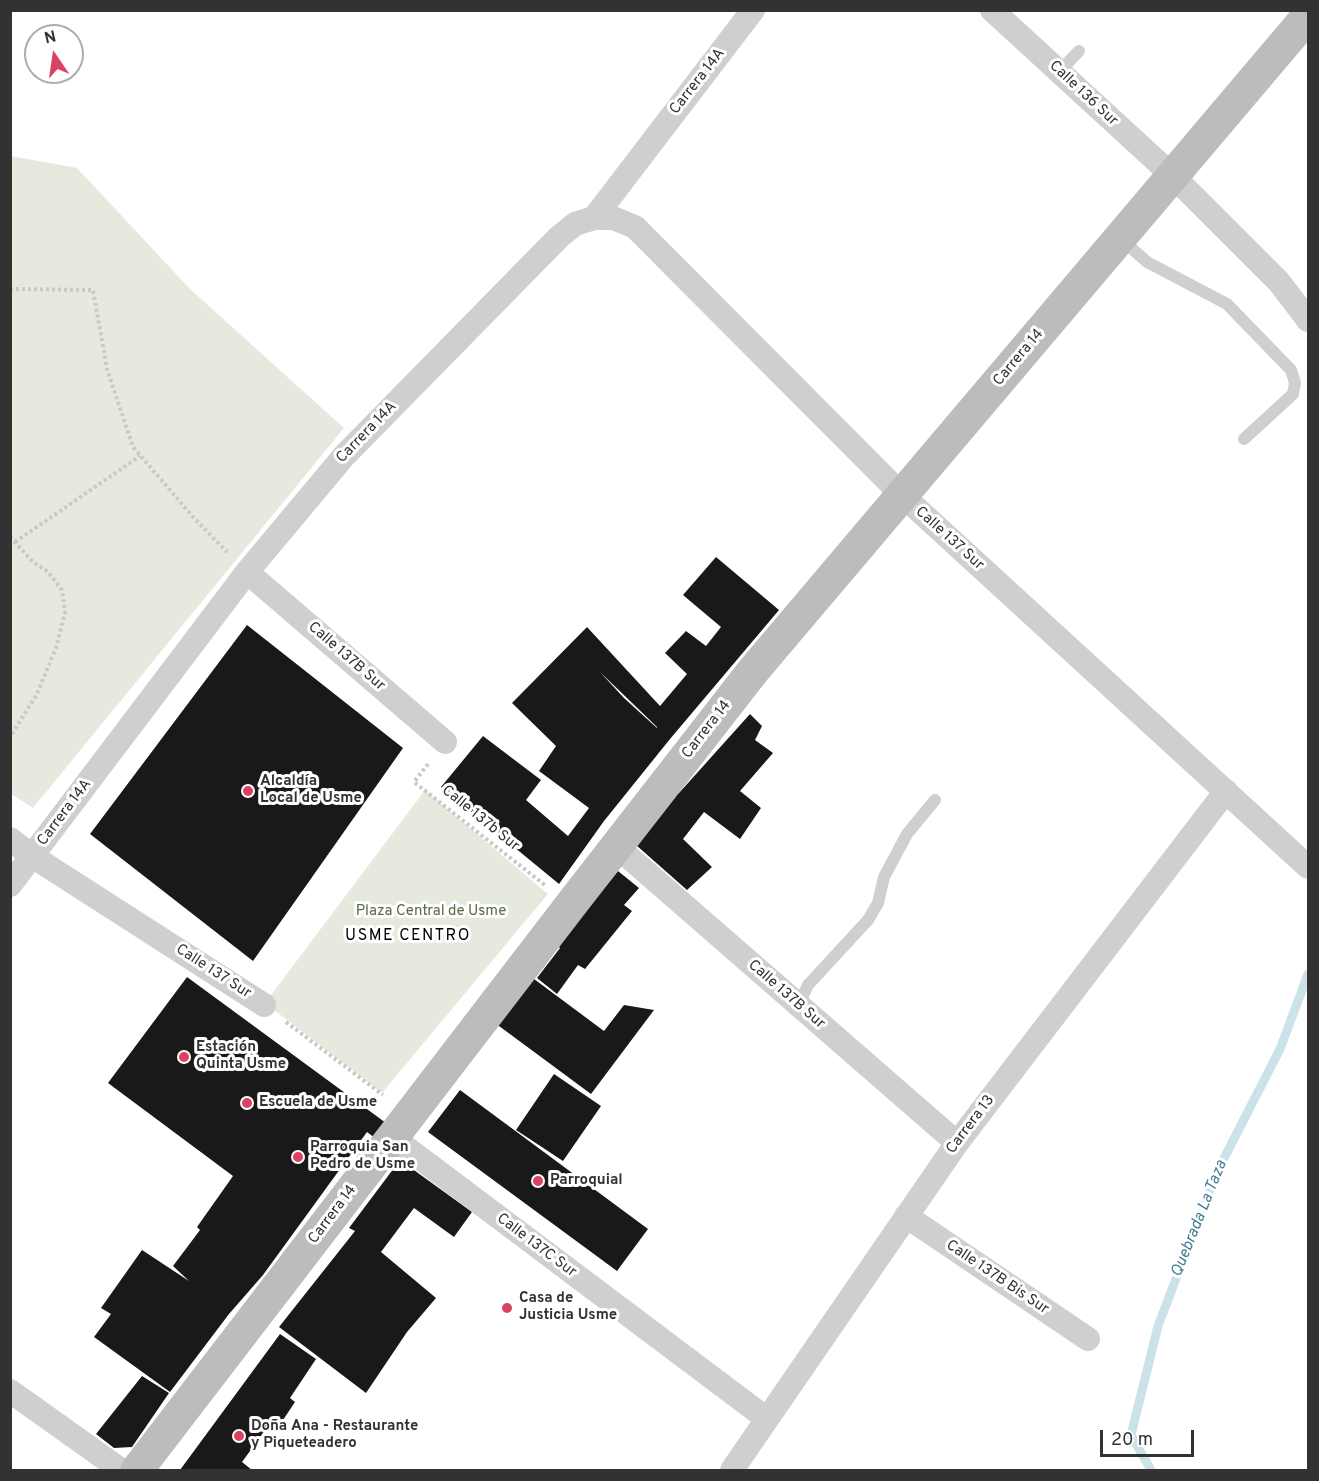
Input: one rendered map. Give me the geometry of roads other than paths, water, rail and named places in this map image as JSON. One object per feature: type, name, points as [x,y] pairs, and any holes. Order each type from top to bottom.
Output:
[{"type":"street","name":"Carrera 14A","points":[[10,885],[247,572],[344,456],[559,237],[574,224],[594,218],[753,10]]},
{"type":"street","name":"Calle 136 Sur","points":[[993,10],[1174,177],[1279,282],[1308,320]]},
{"type":"street","name":"Carrera 14","points":[[137,1470],[753,671],[1174,177],[1308,16]]},
{"type":"street","name":"Calle 137 Sur","points":[[594,218],[613,218],[635,227],[902,495],[1308,867]]},
{"type":"street","name":"Calle 137B Sur","points":[[247,572],[445,742]]},
{"type":"street","name":"Carrera 13","points":[[732,1470],[957,1143],[1226,792]]},
{"type":"street","name":"Calle 137 Sur","points":[[10,839],[32,856],[264,1005]]},
{"type":"street","name":"Calle 137B Sur","points":[[616,846],[957,1143]]},
{"type":"street","name":"Calle 137C Sur","points":[[400,1126],[767,1419]]},
{"type":"street","name":"Calle 137B Bis Sur","points":[[906,1216],[1088,1339]]},
{"type":"street","points":[[10,1391],[121,1470]]},
{"type":"lane","points":[[1059,72],[1079,51]]},
{"type":"lane","points":[[1120,238],[1147,262],[1227,304],[1291,370],[1295,383],[1293,394],[1245,439]]},
{"type":"lane","points":[[798,1006],[808,986],[868,920],[879,903],[884,877],[907,834],[935,801]]},
{"type":"waterway","name":"Quebrada La Taza","points":[[1151,1470],[1131,1435],[1158,1326],[1216,1174],[1280,1049],[1308,974]]},
{"type":"place","name":"Alcaldía Local de Usme","points":[[248,791]]},
{"type":"place","name":"Estación Quinta Usme","points":[[184,1057]]},
{"type":"place","name":"Escuela de Usme","points":[[247,1103]]},
{"type":"place","name":"Parroquia San Pedro de Usme","points":[[298,1157]]},
{"type":"place","name":"Parroquial","points":[[538,1181]]},
{"type":"place","name":"Casa de Justicia Usme","points":[[507,1308]]},
{"type":"place","name":"Doña Ana - Restaurante y Piqueteadero","points":[[239,1436]]},
{"type":"district","name":"USME CENTRO","points":[[408,937]]},
{"type":"park label","name":"Plaza Central de Usme","points":[[431,912]]}]
